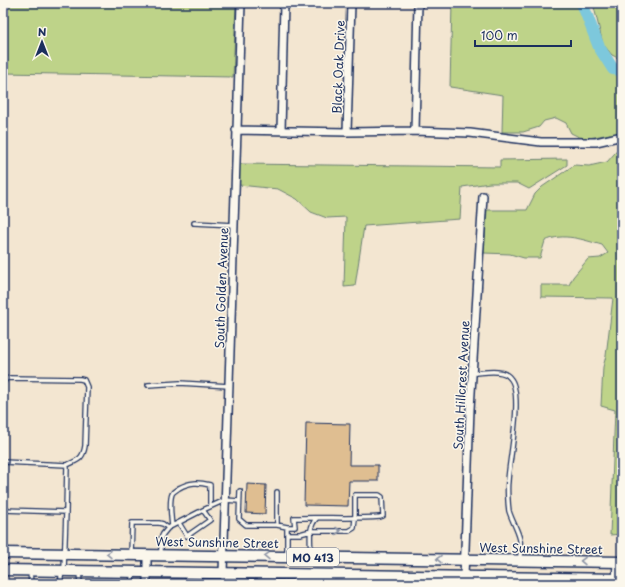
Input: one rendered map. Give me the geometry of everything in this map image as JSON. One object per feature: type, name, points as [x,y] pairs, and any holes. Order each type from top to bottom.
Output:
[{"type":"main road","name":"West Sunshine Street","points":[[3,552],[619,562]]},
{"type":"main road","name":"MO 413","points":[[3,570],[464,577],[509,581],[618,581]]},
{"type":"street","name":"South Golden Avenue","points":[[223,573],[241,3]]},
{"type":"street","points":[[281,131],[284,3]]},
{"type":"street","name":"Black Oak Drive","points":[[347,132],[351,3]]},
{"type":"street","points":[[415,131],[418,3]]},
{"type":"street","points":[[236,130],[347,132],[415,131],[470,133],[541,142],[596,142],[618,137]]},
{"type":"street","name":"South Hillcrest Avenue","points":[[464,577],[472,373],[482,196]]},
{"type":"street","points":[[146,584],[147,555]]},
{"type":"street","points":[[618,581],[619,562]]},
{"type":"lane","points":[[194,223],[234,225]]},
{"type":"lane","points":[[472,373],[500,372],[511,378],[515,387],[516,408],[508,481],[509,511],[520,541],[520,560]]},
{"type":"lane","points":[[3,384],[6,379],[9,378],[80,379],[84,380],[87,387],[85,446],[84,453],[80,459],[67,465],[3,462]]},
{"type":"lane","points":[[148,385],[180,383],[229,386]]},
{"type":"lane","points":[[61,584],[64,553],[67,465]]},
{"type":"lane","points":[[170,527],[172,494],[174,491],[186,484],[210,485],[210,506]]},
{"type":"lane","points":[[240,491],[239,519],[246,525],[276,525],[287,527],[295,527],[294,518],[355,519],[380,517],[383,516],[382,497],[379,495],[355,495],[355,519],[354,528],[350,531],[311,531],[300,534],[287,534]]},
{"type":"lane","points":[[276,492],[276,525]]},
{"type":"lane","points":[[161,555],[161,538],[170,527],[210,506],[225,500],[240,501]]},
{"type":"lane","points":[[3,510],[66,512]]},
{"type":"lane","points":[[179,523],[187,536],[193,529],[210,520],[203,510]]},
{"type":"lane","points":[[311,557],[311,531],[314,521],[317,518]]},
{"type":"lane","points":[[131,555],[132,523],[159,523],[170,527]]},
{"type":"lane","points":[[287,527],[287,556]]},
{"type":"lane","points":[[30,570],[31,584]]},
{"type":"lane","points":[[79,571],[80,584]]},
{"type":"lane","points":[[131,584],[133,572]]},
{"type":"lane","points":[[223,573],[223,584]]},
{"type":"green space","points":[[3,3],[236,3],[233,77],[3,73]]},
{"type":"green space","points":[[452,3],[577,3],[602,61],[614,73],[622,76],[622,144],[610,134],[589,138],[579,137],[571,133],[566,123],[556,118],[544,121],[539,127],[523,132],[502,132],[503,95],[450,87]]},
{"type":"green space","points":[[593,3],[622,3],[622,60],[612,55],[603,44]]},
{"type":"green space","points":[[622,145],[622,534],[610,535],[615,410],[601,406],[603,367],[606,356],[613,298],[541,297],[541,285],[569,285],[573,277],[588,259],[600,258],[608,253],[602,245],[581,239],[559,237],[545,241],[540,258],[524,258],[510,254],[484,253],[487,210],[527,210],[535,194],[542,187],[574,165],[589,166],[607,162]]},
{"type":"green space","points":[[567,159],[567,165],[529,189],[517,183],[490,183],[462,187],[460,219],[364,226],[355,286],[344,287],[346,217],[327,218],[311,212],[297,199],[278,189],[239,185],[239,164],[500,167],[500,160]]},
{"type":"building","points":[[306,423],[350,424],[349,465],[378,465],[378,481],[349,481],[348,506],[304,505]]},
{"type":"building","points":[[247,484],[266,485],[265,514],[246,513]]},
{"type":"waterway","points":[[582,3],[599,47],[613,69],[622,70]]}]
